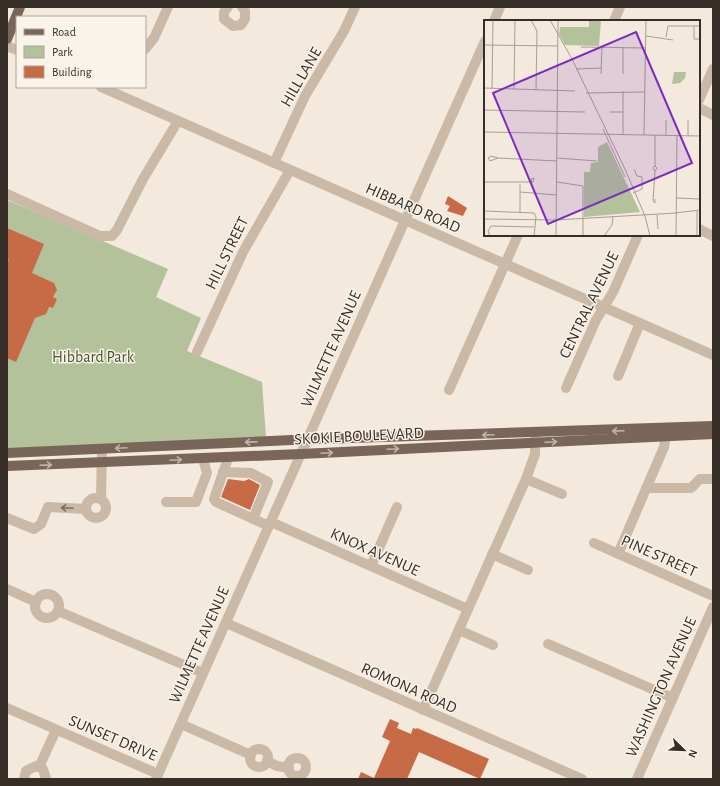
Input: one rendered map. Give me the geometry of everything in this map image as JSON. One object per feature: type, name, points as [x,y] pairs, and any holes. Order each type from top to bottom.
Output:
[{"type":"main road","points":[[7,38],[16,17]]},
{"type":"main road","name":"SKOKIE BOULEVARD","points":[[666,433],[713,426]]},
{"type":"main road","name":"SKOKIE BOULEVARD","points":[[7,454],[307,440],[535,438],[666,433],[713,434]]},
{"type":"main road","name":"SKOKIE BOULEVARD","points":[[7,466],[228,458],[535,438]]},
{"type":"street","points":[[146,48],[154,38],[168,7]]},
{"type":"street","points":[[228,7],[224,12],[224,19],[233,26],[240,25],[245,19],[245,11],[242,7]]},
{"type":"street","name":"HILL LANE","points":[[274,163],[308,89],[337,43],[355,7]]},
{"type":"street","points":[[494,20],[500,7]]},
{"type":"street","points":[[614,20],[620,7]]},
{"type":"street","name":"WILMETTE AVENUE","points":[[157,777],[484,43]]},
{"type":"street","points":[[700,98],[713,68]]},
{"type":"street","name":"HIBBARD ROAD","points":[[106,88],[121,91],[178,121],[713,355]]},
{"type":"street","points":[[700,108],[713,114]]},
{"type":"street","points":[[7,194],[100,236],[112,236],[117,230],[143,179],[178,121]]},
{"type":"street","name":"HILL STREET","points":[[197,352],[243,252],[290,170]]},
{"type":"street","points":[[700,230],[713,236]]},
{"type":"street","points":[[449,390],[518,236]]},
{"type":"street","name":"CENTRAL AVENUE","points":[[566,388],[596,320],[604,307],[638,236]]},
{"type":"street","points":[[618,376],[640,323]]},
{"type":"street","points":[[618,554],[664,447],[666,433]]},
{"type":"street","points":[[423,710],[526,479],[535,454],[535,438]]},
{"type":"street","points":[[101,499],[90,499],[87,503],[86,509],[90,517],[100,517],[106,510],[105,504],[101,499],[102,449]]},
{"type":"street","points":[[228,458],[223,472],[250,473],[268,482],[253,519]]},
{"type":"street","points":[[166,502],[196,502],[207,473],[203,459]]},
{"type":"street","name":"KNOX AVENUE","points":[[223,472],[214,499],[216,502],[253,519],[270,524],[371,566],[468,609]]},
{"type":"street","points":[[526,479],[562,494]]},
{"type":"street","points":[[646,488],[691,488],[700,479],[713,479]]},
{"type":"street","points":[[7,518],[34,529],[41,524],[48,507],[86,509]]},
{"type":"street","points":[[371,566],[397,507]]},
{"type":"street","name":"PINE STREET","points":[[594,543],[713,596]]},
{"type":"street","points":[[492,554],[528,570]]},
{"type":"street","points":[[7,589],[36,602]]},
{"type":"street","points":[[52,595],[58,600],[58,611],[54,616],[43,617],[36,609],[36,602],[41,596],[52,595]]},
{"type":"street","name":"WASHINGTON AVENUE","points":[[637,779],[713,607]]},
{"type":"street","points":[[58,611],[203,673]]},
{"type":"street","name":"ROMONA ROAD","points":[[226,623],[582,779]]},
{"type":"street","points":[[459,630],[493,645]]},
{"type":"street","points":[[548,644],[673,698]]},
{"type":"street","name":"SUNSET DRIVE","points":[[7,708],[157,777]]},
{"type":"street","points":[[180,724],[251,755],[254,750],[262,750],[266,753],[267,761],[277,766],[289,768]]},
{"type":"street","name":"SUNSET DRIVE","points":[[40,767],[56,730]]},
{"type":"street","points":[[24,779],[24,774],[29,768],[40,767],[45,772],[46,779]]},
{"type":"green space","name":"Hibbard Park","points":[[7,200],[168,269],[156,297],[201,318],[187,351],[262,382],[266,437],[7,449]]},
{"type":"building","points":[[448,196],[467,208],[463,216],[447,211],[450,206],[445,204]]},
{"type":"building","points":[[7,228],[44,244],[32,273],[54,283],[57,290],[53,297],[57,299],[53,308],[49,307],[46,314],[35,318],[16,362],[7,358],[7,263],[9,259],[7,258]]},
{"type":"building","points":[[228,479],[244,481],[249,479],[260,485],[250,510],[221,497]]},
{"type":"building","points":[[390,719],[399,723],[397,728],[411,734],[413,728],[417,728],[489,759],[480,779],[419,752],[407,779],[358,779],[361,772],[374,778],[390,741],[382,737]]}]
